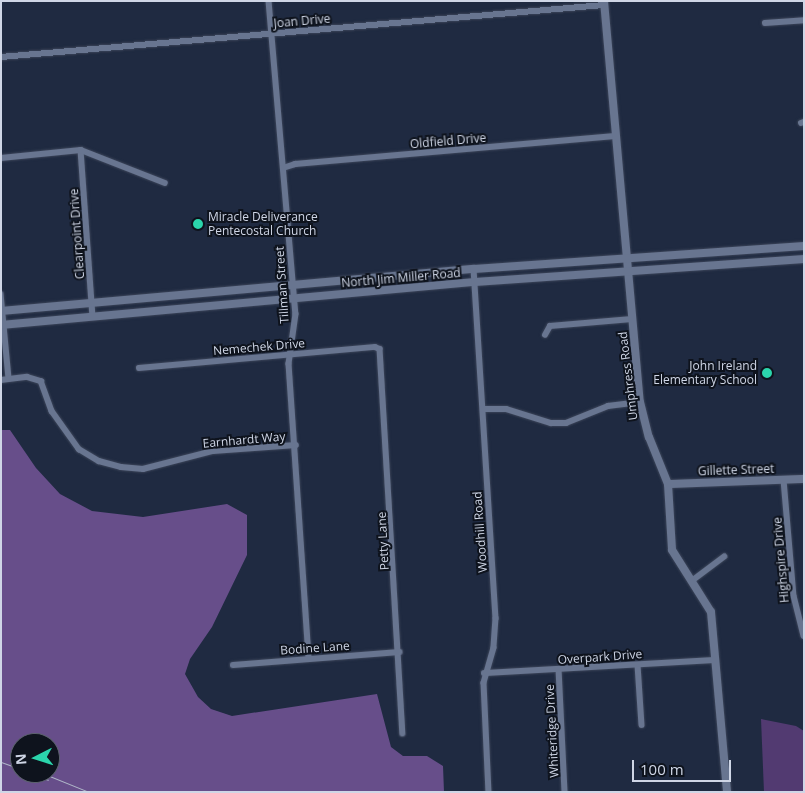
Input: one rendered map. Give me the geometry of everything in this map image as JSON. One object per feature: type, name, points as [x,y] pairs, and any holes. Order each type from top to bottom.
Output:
[{"type":"main road","name":"Umphress Road","points":[[604,3],[640,402],[649,437],[668,484],[672,550],[711,612],[727,792]]},
{"type":"main road","name":"North Jim Miller Road","points":[[2,311],[474,269],[804,246]]},
{"type":"main road","points":[[742,251],[744,265]]},
{"type":"main road","name":"North Jim Miller Road","points":[[2,325],[475,282],[744,265],[804,259]]},
{"type":"main road","name":"Gillette Street","points":[[668,484],[804,480]]},
{"type":"street","name":"Tillman Street","points":[[269,1],[296,320],[290,354],[309,657]]},
{"type":"street","name":"Joan Drive","points":[[1,57],[604,3]]},
{"type":"street","points":[[765,23],[804,20]]},
{"type":"street","name":"Oldfield Drive","points":[[283,168],[295,164],[615,136]]},
{"type":"street","points":[[1,158],[81,150],[165,183]]},
{"type":"street","name":"Clearpoint Drive","points":[[81,150],[93,316]]},
{"type":"street","name":"Woodhill Road","points":[[474,269],[496,634],[484,673],[489,792]]},
{"type":"street","points":[[1,294],[2,325],[9,379]]},
{"type":"street","points":[[545,335],[550,326],[632,319]]},
{"type":"street","name":"Nemechek Drive","points":[[139,368],[379,348]]},
{"type":"street","name":"Petty Lane","points":[[379,348],[404,733]]},
{"type":"street","name":"Earnhardt Way","points":[[1,380],[27,377],[41,381],[52,411],[79,449],[99,460],[121,467],[144,469],[213,452],[296,445]]},
{"type":"street","points":[[483,409],[506,409],[551,424],[566,423],[608,406],[640,402]]},
{"type":"street","name":"Highspire Drive","points":[[784,480],[794,596],[804,636]]},
{"type":"street","points":[[692,580],[724,558]]},
{"type":"street","name":"Bodine Lane","points":[[233,665],[309,657],[399,652]]},
{"type":"street","name":"Overpark Drive","points":[[484,673],[716,660]]},
{"type":"street","points":[[638,664],[642,725]]},
{"type":"street","name":"Whiteridge Drive","points":[[558,670],[565,792]]},
{"type":"shaded area","points":[[1,430],[10,430],[36,468],[60,494],[92,511],[143,517],[227,504],[247,515],[247,555],[212,627],[190,659],[185,674],[198,697],[211,709],[232,716],[377,694],[391,747],[403,756],[427,756],[443,766],[444,792],[1,792]]},
{"type":"shaded area","points":[[761,719],[796,726],[804,731],[804,792],[764,792]]},
{"type":"tram line","points":[[1,762],[10,765]]},
{"type":"tram line","points":[[60,780],[89,792]]},
{"type":"place","name":"Miracle Deliverance Pentecostal Church","points":[[198,224]]},
{"type":"place","name":"John Ireland Elementary School","points":[[767,373]]}]
